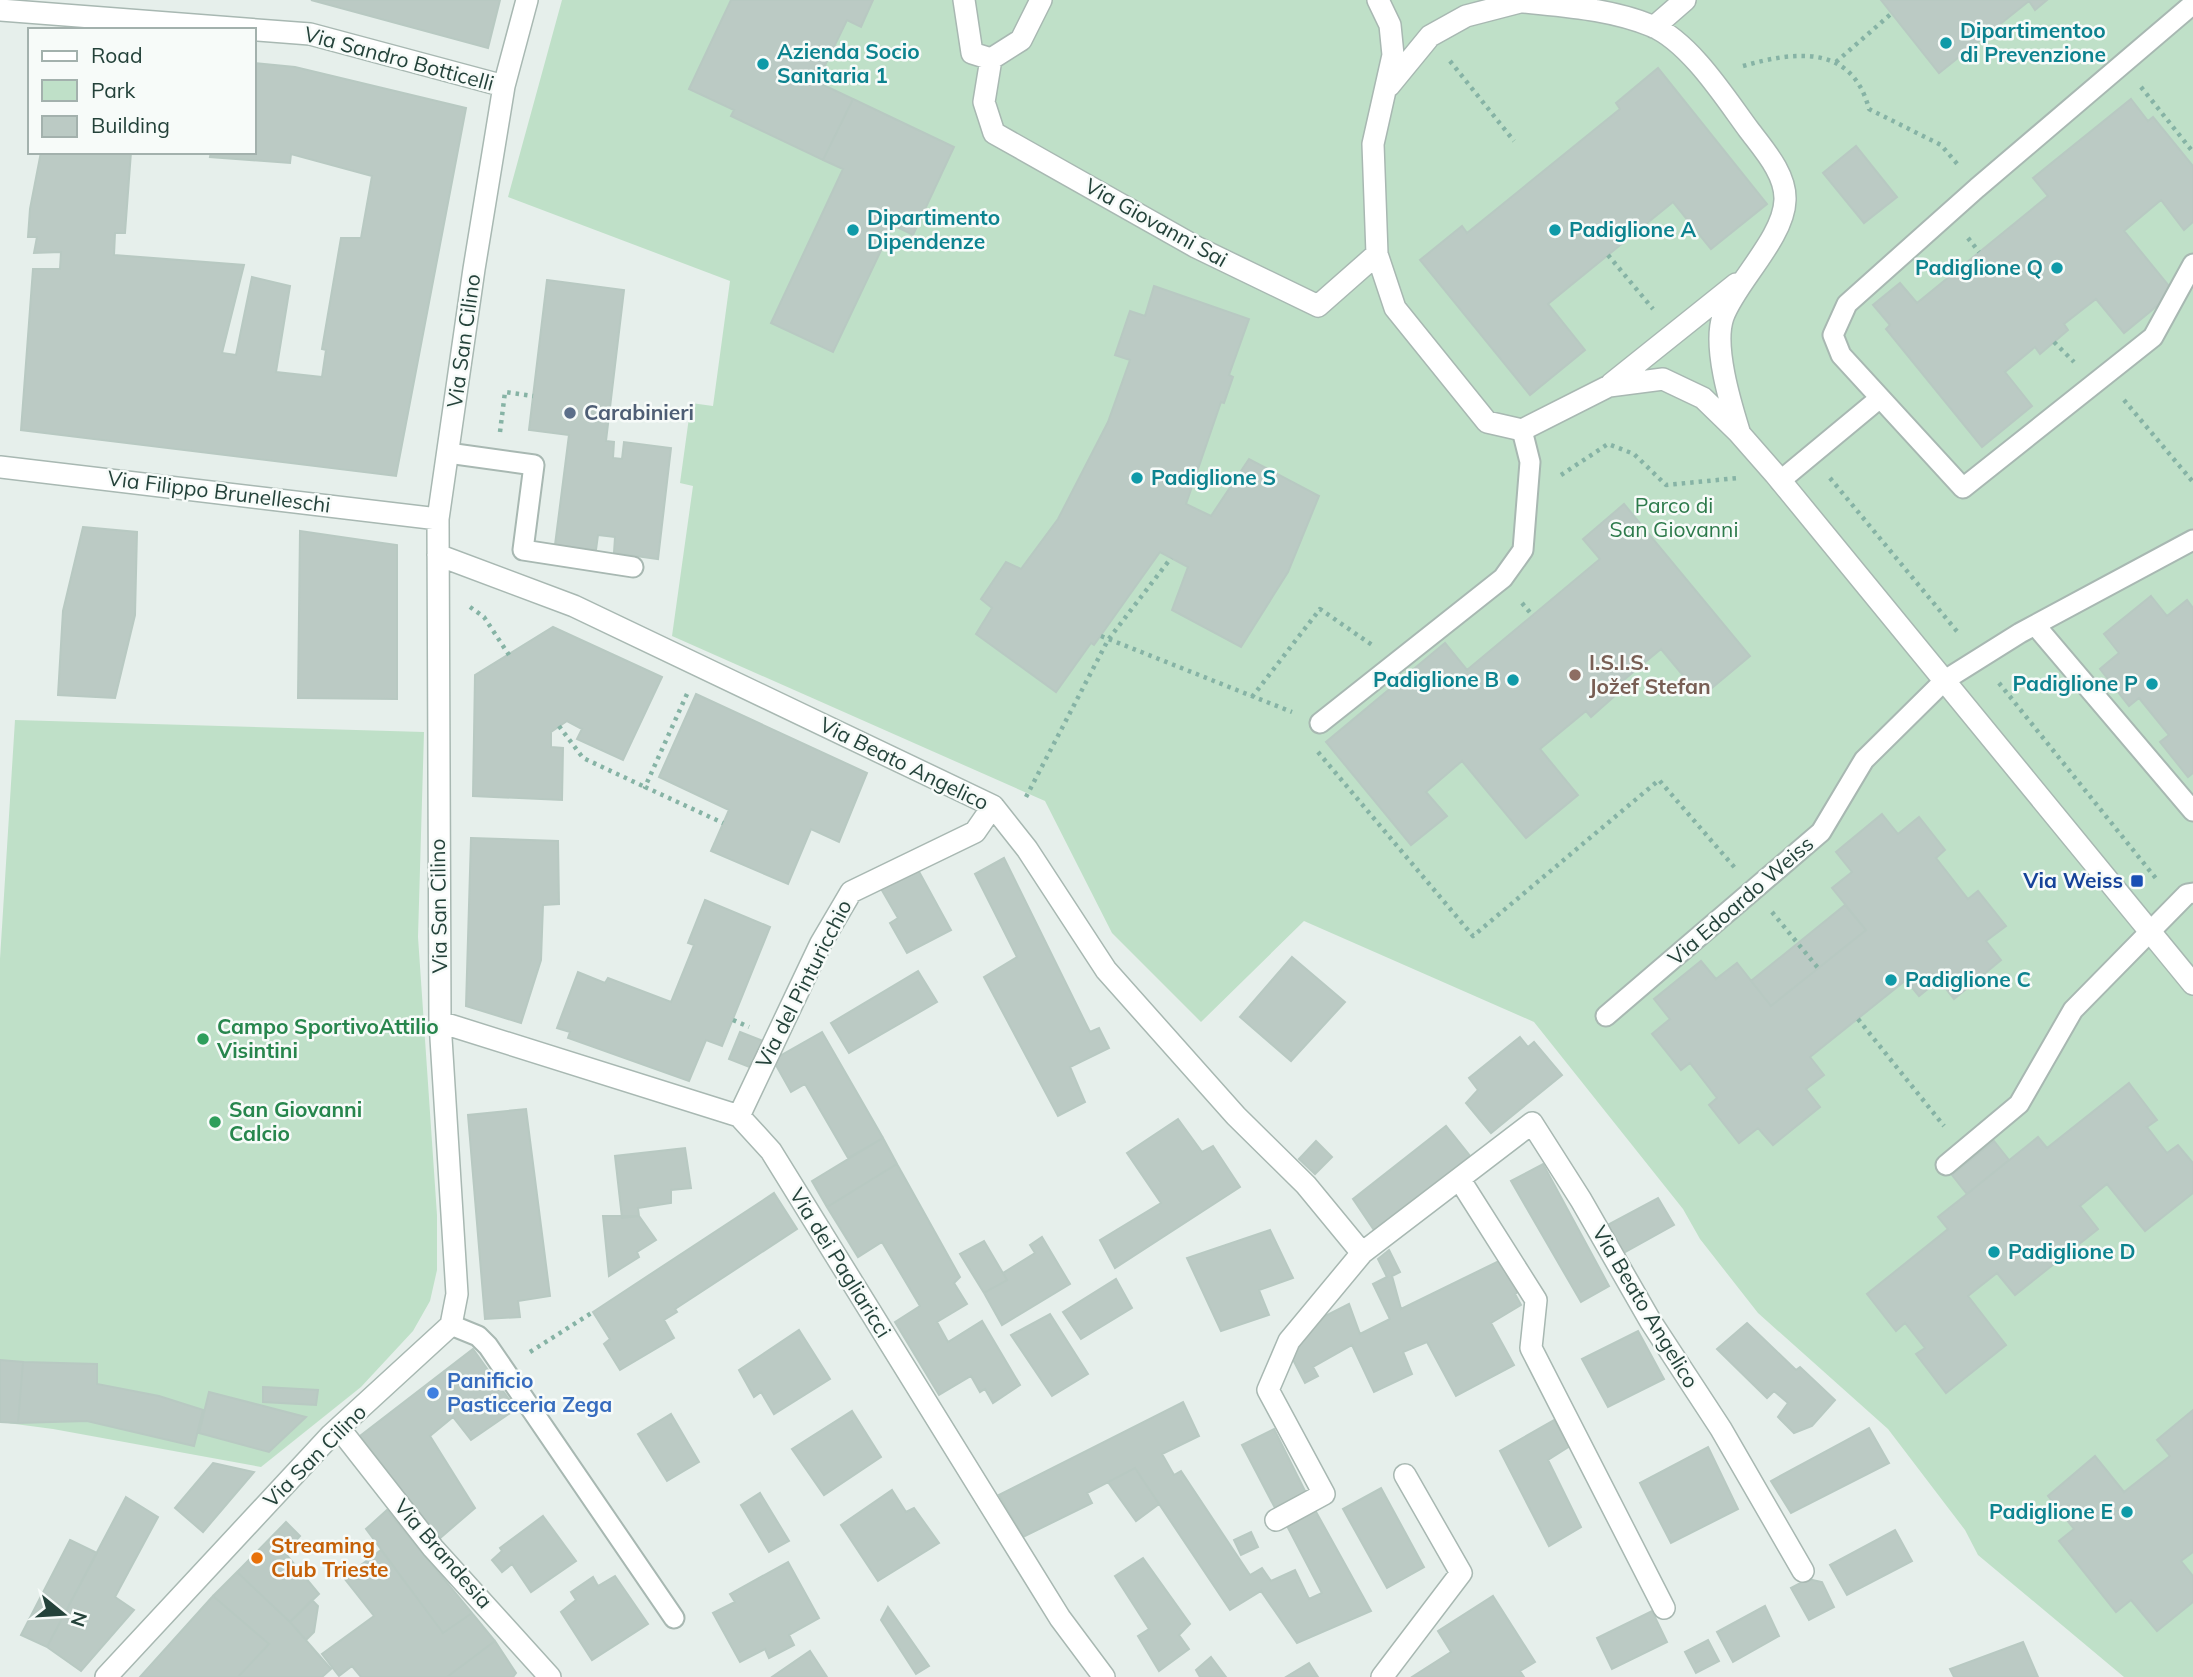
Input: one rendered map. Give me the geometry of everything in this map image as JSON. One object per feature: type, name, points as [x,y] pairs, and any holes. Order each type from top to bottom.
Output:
[{"type":"street","name":"Via San Cilino","points":[[106,1677],[339,1428],[451,1325],[457,1294],[440,1022],[438,519],[504,86],[527,0]]},
{"type":"street","points":[[964,0],[972,53],[991,59],[1021,40],[1041,0]]},
{"type":"street","points":[[1378,0],[1390,25],[1393,55],[1388,87],[1373,144],[1377,254],[1395,308],[1487,422],[1522,430],[1609,386],[1749,274]]},
{"type":"street","points":[[1654,27],[1685,0]]},
{"type":"street","points":[[1388,87],[1430,36],[1466,16],[1513,1],[1567,5],[1654,27],[1681,47],[1715,83],[1776,167],[1785,200],[1773,236],[1722,318],[1722,372],[1739,433]]},
{"type":"street","name":"Via Sandro Botticelli","points":[[0,10],[232,28]]},
{"type":"street","name":"Via Sandro Botticelli","points":[[256,30],[310,34],[504,86]]},
{"type":"street","name":"Via Giovanni Sai","points":[[991,59],[985,102],[994,133],[1196,247],[1318,306],[1377,254]]},
{"type":"street","points":[[1609,386],[1663,379],[1703,398],[1739,433],[2193,984]]},
{"type":"street","name":"Via Filippo Brunelleschi","points":[[0,467],[438,519]]},
{"type":"street","name":"Via Beato Angelico","points":[[438,555],[574,606],[993,806],[1027,849],[1106,970],[1236,1116],[1306,1185],[1362,1253]]},
{"type":"street","name":"Via del Pinturicchio","points":[[739,1116],[821,943],[851,891],[975,832],[993,806]]},
{"type":"street","points":[[440,1022],[739,1116]]},
{"type":"street","name":"Via dei Pagliaricci","points":[[739,1116],[771,1151],[1060,1618],[1104,1677]]},
{"type":"street","name":"Via Beato Angelico","points":[[1276,1520],[1324,1494],[1268,1390],[1289,1341],[1362,1253],[1532,1123],[1581,1199],[1651,1322],[1721,1429],[1803,1571]]},
{"type":"street","points":[[1460,1180],[1536,1300],[1531,1348],[1664,1608]]},
{"type":"street","name":"Via Brandesia","points":[[339,1428],[433,1548],[550,1677]]},
{"type":"street","points":[[1382,1677],[1461,1573],[1405,1475]]},
{"type":"lane","points":[[2193,4],[1977,188],[1847,304],[1833,335],[1841,355],[1963,488],[2153,337],[2193,264]]},
{"type":"lane","points":[[1777,478],[1880,398]]},
{"type":"lane","points":[[1320,723],[1503,578],[1523,550],[1530,462],[1522,430]]},
{"type":"lane","points":[[448,453],[534,465],[523,550],[633,567]]},
{"type":"lane","name":"Via Edoardo Weiss","points":[[1606,1016],[1821,832],[1864,761],[1945,680],[2035,625],[2193,540]]},
{"type":"lane","points":[[2035,625],[2193,811]]},
{"type":"lane","points":[[1946,1165],[2019,1104],[2073,1010],[2150,930],[2187,894],[2193,893]]},
{"type":"lane","points":[[451,1325],[478,1336],[488,1346],[674,1618]]},
{"type":"path","points":[[1836,62],[1892,13]]},
{"type":"path","points":[[1430,36],[1514,141]]},
{"type":"path","points":[[1715,83],[1742,67],[1781,55],[1836,62],[1863,85],[1869,109],[1941,145]]},
{"type":"path","points":[[2145,91],[2193,152]]},
{"type":"path","points":[[1966,236],[1979,252]]},
{"type":"path","points":[[1608,255],[1674,334]]},
{"type":"path","points":[[496,459],[505,392],[533,396]]},
{"type":"path","points":[[2120,394],[2193,482]]},
{"type":"path","points":[[1527,511],[1563,472],[1608,444],[1634,454],[1666,485],[1777,478]]},
{"type":"path","points":[[1041,769],[1108,640],[1171,558]]},
{"type":"path","points":[[1519,599],[1533,616]]},
{"type":"path","points":[[1252,697],[1320,609],[1396,662]]},
{"type":"path","points":[[484,617],[509,655]]},
{"type":"path","points":[[1101,636],[1320,723]]},
{"type":"path","points":[[645,787],[700,664]]},
{"type":"path","points":[[559,726],[583,758],[723,823]]},
{"type":"path","points":[[1314,747],[1473,936],[1659,780],[1719,849]]},
{"type":"path","points":[[1776,918],[1818,968]]},
{"type":"path","points":[[1858,1018],[1900,1074],[1947,1129]]},
{"type":"path","points":[[523,1357],[593,1312]]},
{"type":"green space","name":"Parco di San Giovanni","points":[[562,0],[2193,0],[2193,1677],[2124,1677],[1978,1555],[1965,1530],[1888,1429],[1758,1313],[1700,1239],[1683,1209],[1534,1022],[1304,921],[1201,1022],[1112,933],[1045,801],[672,636],[693,486],[680,483],[691,403],[713,406],[730,281],[508,197]]},
{"type":"green space","name":"Campo SportivoAttilio Visintini","points":[[15,720],[424,732],[418,937],[437,1215],[437,1270],[430,1301],[413,1331],[361,1387],[261,1467],[53,1429],[0,1422],[0,959]]},
{"type":"building","points":[[311,0],[500,0],[488,48]]},
{"type":"building","name":"Azienda Socio Sanitaria 1","points":[[731,0],[873,0],[861,27],[847,20],[817,82],[853,99],[823,160],[731,116],[734,110],[689,89]]},
{"type":"building","name":"Dipartimentoo di Prevenzione","points":[[1881,0],[2047,0],[2035,10],[2029,1],[1939,73]]},
{"type":"building","points":[[256,63],[295,67],[466,108],[396,476],[21,430],[33,269],[60,269],[61,252],[34,253],[37,237],[28,237],[30,209],[41,154],[131,154],[125,233],[115,233],[114,255],[244,265],[222,353],[236,355],[252,277],[290,286],[276,372],[322,377],[326,350],[322,349],[341,238],[361,238],[372,176],[291,154],[290,163],[210,157],[211,154],[256,154]]},
{"type":"building","name":"Padiglione A","points":[[1658,68],[1767,204],[1711,249],[1673,202],[1548,304],[1585,350],[1530,395],[1420,260],[1462,226],[1467,233],[1620,109],[1616,103]]},
{"type":"building","name":"Dipartimento Dipendenze","points":[[853,99],[954,147],[913,235],[893,225],[833,352],[771,323],[843,169],[823,160]]},
{"type":"building","name":"Padiglione Q","points":[[2131,99],[2148,121],[2153,117],[2193,166],[2193,222],[2184,230],[2161,200],[2124,231],[2174,292],[2124,333],[2096,299],[2064,324],[2068,330],[2040,354],[2035,347],[2005,372],[2032,406],[1982,447],[1886,329],[1890,325],[1873,305],[1900,283],[1917,303],[2048,196],[2033,178]]},
{"type":"building","points":[[1856,146],[1897,197],[1864,223],[1823,173]]},
{"type":"building","name":"Carabinieri","points":[[547,280],[624,290],[606,441],[614,442],[613,458],[622,459],[624,442],[671,448],[658,559],[614,553],[615,537],[598,535],[596,550],[555,545],[569,435],[529,430]]},
{"type":"building","name":"Padiglione S","points":[[1154,286],[1249,319],[1229,375],[1233,377],[1224,403],[1221,402],[1186,504],[1211,516],[1249,459],[1319,496],[1288,572],[1241,647],[1172,610],[1188,567],[1160,552],[1094,645],[1091,643],[1056,692],[976,634],[992,608],[981,599],[1006,562],[1021,569],[1058,519],[1108,422],[1130,360],[1115,355],[1130,311],[1145,316]]},
{"type":"building","name":"Padiglione B","points":[[1624,504],[1750,656],[1701,697],[1661,649],[1613,689],[1617,694],[1591,717],[1586,711],[1540,749],[1578,795],[1526,838],[1462,761],[1426,792],[1447,816],[1411,845],[1326,742],[1445,643],[1467,670],[1600,559],[1583,539]]},
{"type":"building","points":[[83,527],[137,532],[135,615],[115,698],[58,695],[63,611]]},
{"type":"building","points":[[300,531],[397,545],[397,699],[298,698]]},
{"type":"building","name":"Padiglione P","points":[[2151,596],[2167,616],[2187,600],[2193,608],[2193,773],[2188,777],[2160,742],[2169,735],[2139,698],[2129,706],[2100,669],[2119,653],[2104,634]]},
{"type":"building","points":[[553,627],[662,677],[623,760],[577,739],[582,729],[567,721],[551,732],[551,747],[563,748],[562,800],[473,796],[475,675]]},
{"type":"building","points":[[696,694],[867,773],[839,842],[811,829],[788,884],[711,851],[729,810],[659,777]]},
{"type":"building","name":"Padiglione C","points":[[1882,814],[1898,834],[1919,817],[1945,850],[1936,858],[1968,899],[1978,891],[2006,926],[1986,941],[2001,960],[1954,999],[1939,980],[1919,996],[1906,980],[1810,1057],[1824,1075],[1806,1089],[1820,1107],[1773,1145],[1758,1128],[1739,1143],[1709,1105],[1717,1098],[1690,1063],[1681,1070],[1652,1034],[1670,1019],[1654,999],[1701,961],[1716,979],[1737,963],[1771,1006],[1866,930],[1832,888],[1852,872],[1836,852]]},
{"type":"building","points":[[471,838],[558,841],[559,904],[543,905],[541,960],[521,1023],[466,1006]]},
{"type":"building","points":[[1004,858],[1090,1032],[1099,1028],[1109,1048],[1070,1067],[1085,1102],[1058,1116],[984,977],[1017,957],[975,874]]},
{"type":"building","points":[[917,868],[951,930],[907,953],[890,923],[898,918],[880,887]]},
{"type":"building","points":[[705,900],[770,927],[722,1046],[706,1040],[689,1081],[568,1038],[570,1032],[557,1028],[578,972],[605,983],[608,978],[671,1002],[694,945],[688,943]]},
{"type":"building","points":[[1845,905],[1866,930],[1771,1006],[1751,981]]},
{"type":"building","points":[[1292,957],[1345,1002],[1291,1061],[1240,1017]]},
{"type":"building","points":[[918,971],[937,1002],[849,1053],[831,1023]]},
{"type":"building","points":[[740,1032],[763,1041],[752,1068],[729,1059]]},
{"type":"building","points":[[822,1032],[883,1138],[848,1158],[805,1084],[791,1092],[773,1060]]},
{"type":"building","points":[[1520,1037],[1528,1047],[1534,1042],[1562,1075],[1491,1133],[1466,1103],[1478,1090],[1469,1078]]},
{"type":"building","name":"Padiglione D","points":[[2129,1083],[2157,1120],[2147,1127],[2167,1153],[2178,1145],[2193,1163],[2193,1193],[2145,1231],[2107,1184],[2080,1206],[2098,1229],[2015,1295],[1997,1273],[1968,1296],[2006,1345],[1946,1393],[1916,1354],[1925,1348],[1905,1323],[1896,1331],[1867,1294],[1948,1229],[1938,1217],[2038,1137],[2047,1148]]},
{"type":"building","points":[[526,1109],[550,1296],[518,1301],[520,1317],[485,1319],[468,1115]]},
{"type":"building","points":[[1178,1119],[1202,1152],[1213,1146],[1240,1187],[1115,1268],[1100,1240],[1161,1203],[1127,1153]]},
{"type":"building","points":[[1446,1126],[1471,1157],[1438,1185],[1374,1230],[1353,1199]]},
{"type":"building","points":[[883,1138],[897,1164],[827,1207],[812,1181]]},
{"type":"building","points":[[1316,1141],[1332,1157],[1315,1174],[1299,1159]]},
{"type":"building","points":[[1994,1141],[2009,1160],[1967,1194],[1952,1175]]},
{"type":"building","points":[[685,1148],[691,1188],[671,1190],[671,1203],[638,1208],[639,1216],[622,1218],[615,1156]]},
{"type":"building","points":[[897,1164],[960,1277],[954,1283],[967,1304],[937,1322],[948,1342],[982,1321],[1020,1385],[993,1403],[985,1389],[980,1392],[971,1376],[939,1395],[895,1322],[920,1306],[882,1242],[858,1257],[827,1207]]},
{"type":"building","points":[[1543,1164],[1609,1286],[1581,1302],[1511,1181]]},
{"type":"building","points":[[774,1193],[797,1229],[675,1309],[677,1312],[664,1320],[674,1338],[620,1370],[604,1344],[610,1339],[593,1312]]},
{"type":"building","points":[[1658,1198],[1674,1225],[1620,1255],[1604,1227]]},
{"type":"building","points":[[603,1216],[639,1216],[656,1240],[637,1252],[639,1257],[609,1276]]},
{"type":"building","points":[[1270,1230],[1293,1278],[1259,1290],[1269,1315],[1221,1331],[1187,1258]]},
{"type":"building","points":[[1042,1237],[1070,1284],[1002,1325],[984,1293],[1007,1280],[1003,1273],[1035,1253],[1030,1245]]},
{"type":"building","points":[[984,1241],[1007,1280],[984,1293],[960,1254]]},
{"type":"building","points":[[1389,1250],[1400,1272],[1392,1276],[1401,1309],[1501,1260],[1518,1292],[1515,1294],[1521,1305],[1491,1323],[1514,1365],[1456,1396],[1427,1342],[1403,1352],[1412,1374],[1374,1392],[1352,1345],[1313,1367],[1318,1376],[1305,1383],[1289,1352],[1325,1316],[1349,1304],[1360,1334],[1390,1319],[1373,1284],[1387,1277],[1378,1259]]},
{"type":"building","points":[[1116,1279],[1132,1308],[1081,1339],[1063,1312]]},
{"type":"building","points":[[1050,1314],[1088,1374],[1052,1396],[1011,1335]]},
{"type":"building","points":[[1747,1323],[1796,1370],[1800,1367],[1835,1400],[1812,1426],[1794,1433],[1778,1417],[1788,1403],[1774,1391],[1767,1398],[1717,1349]]},
{"type":"building","points":[[799,1330],[830,1379],[774,1414],[761,1392],[754,1397],[739,1370]]},
{"type":"building","points":[[1638,1331],[1664,1379],[1608,1407],[1582,1359]]},
{"type":"building","points":[[473,1349],[516,1409],[471,1440],[453,1417],[430,1436],[475,1508],[439,1539],[360,1436]]},
{"type":"building","points":[[0,1360],[23,1362],[18,1423],[0,1422]]},
{"type":"building","points":[[23,1362],[97,1364],[97,1384],[159,1396],[203,1410],[194,1446],[87,1421],[18,1423]]},
{"type":"building","points":[[263,1387],[318,1390],[316,1405],[263,1402]]},
{"type":"building","points":[[209,1392],[306,1417],[269,1452],[199,1433]]},
{"type":"building","points":[[1183,1402],[1199,1436],[1162,1454],[1174,1475],[1181,1471],[1250,1575],[1262,1568],[1271,1581],[1295,1570],[1309,1599],[1322,1593],[1286,1524],[1315,1510],[1371,1611],[1297,1643],[1261,1591],[1230,1610],[1135,1468],[1087,1493],[1092,1503],[1023,1537],[999,1495]]},
{"type":"building","name":"Padiglione E","points":[[2193,1410],[2193,1552],[2181,1561],[2193,1576],[2193,1602],[2157,1631],[2131,1600],[2116,1612],[2059,1541],[2074,1529],[2048,1496],[2095,1456],[2124,1492],[2170,1456],[2157,1440]]},
{"type":"building","points":[[852,1411],[881,1457],[824,1495],[792,1449]]},
{"type":"building","points":[[671,1414],[699,1462],[667,1481],[638,1434]]},
{"type":"building","points":[[1554,1420],[1570,1446],[1548,1460],[1581,1527],[1549,1546],[1500,1451]]},
{"type":"building","points":[[1869,1428],[1889,1463],[1791,1513],[1771,1481]]},
{"type":"building","points":[[1274,1429],[1306,1493],[1275,1508],[1242,1445]]},
{"type":"building","points":[[1708,1447],[1738,1509],[1671,1543],[1640,1483]]},
{"type":"building","points":[[213,1463],[254,1472],[203,1532],[175,1508]]},
{"type":"building","points":[[1135,1468],[1159,1504],[1136,1521],[1108,1482]]},
{"type":"building","points":[[1381,1488],[1424,1567],[1387,1588],[1343,1509]]},
{"type":"building","points":[[892,1490],[906,1512],[914,1508],[939,1543],[878,1581],[841,1525]]},
{"type":"building","points":[[760,1493],[789,1541],[769,1552],[741,1505]]},
{"type":"building","points":[[126,1497],[158,1517],[115,1597],[134,1610],[81,1671],[47,1647]]},
{"type":"building","points":[[387,1510],[472,1613],[443,1633],[366,1529]]},
{"type":"building","points":[[543,1516],[576,1561],[531,1592],[512,1564],[502,1572],[492,1560],[502,1551],[500,1548]]},
{"type":"building","points":[[286,1522],[300,1536],[285,1553],[319,1594],[290,1622],[237,1572]]},
{"type":"building","points":[[1895,1530],[1912,1561],[1847,1595],[1830,1565]]},
{"type":"building","points":[[1251,1532],[1258,1547],[1241,1555],[1234,1540]]},
{"type":"building","points":[[70,1540],[97,1553],[47,1647],[21,1635]]},
{"type":"building","points":[[381,1550],[443,1633],[472,1613],[495,1641],[447,1677],[361,1677],[352,1666],[339,1676],[322,1654],[374,1616],[344,1578]]},
{"type":"building","points":[[1143,1558],[1190,1624],[1179,1635],[1189,1649],[1159,1671],[1138,1636],[1149,1629],[1115,1576]]},
{"type":"building","points":[[788,1562],[819,1618],[789,1635],[794,1645],[769,1658],[765,1649],[740,1662],[713,1613],[735,1602],[730,1594]]},
{"type":"building","points":[[237,1572],[290,1622],[331,1669],[322,1677],[238,1677],[269,1644],[213,1596]]},
{"type":"building","points":[[615,1576],[648,1624],[592,1660],[561,1612],[576,1600],[571,1592],[593,1577],[598,1586]]},
{"type":"building","points":[[1808,1579],[1822,1582],[1834,1607],[1809,1620],[1791,1588]]},
{"type":"building","points":[[213,1596],[269,1644],[238,1677],[140,1677]]},
{"type":"building","points":[[1493,1596],[1535,1662],[1520,1671],[1524,1677],[1412,1677],[1451,1652],[1438,1631]]},
{"type":"building","points":[[312,1600],[318,1606],[314,1632],[306,1640],[290,1622]]},
{"type":"building","points":[[1765,1606],[1779,1636],[1733,1662],[1717,1632]]},
{"type":"building","points":[[888,1607],[929,1666],[916,1674],[881,1620]]},
{"type":"building","points":[[1652,1611],[1667,1642],[1612,1669],[1597,1638]]},
{"type":"building","points":[[1708,1640],[1719,1661],[1696,1673],[1685,1652]]},
{"type":"building","points":[[495,1641],[516,1673],[513,1677],[447,1677]]},
{"type":"building","points":[[2023,1642],[2038,1677],[1954,1677],[1950,1669]]},
{"type":"building","points":[[810,1651],[827,1677],[772,1677]]},
{"type":"building","points":[[1211,1657],[1226,1677],[1200,1677],[1196,1670]]},
{"type":"building","points":[[1309,1663],[1318,1677],[1286,1677]]},
{"type":"place","name":"Dipartimentoo di Prevenzione","points":[[1946,43]]},
{"type":"place","name":"Azienda Socio Sanitaria 1","points":[[763,64]]},
{"type":"place","name":"Dipartimento Dipendenze","points":[[853,230]]},
{"type":"place","name":"Padiglione A","points":[[1555,230]]},
{"type":"place","name":"Padiglione Q","points":[[2057,268]]},
{"type":"place","name":"Carabinieri","points":[[570,413]]},
{"type":"place","name":"Padiglione S","points":[[1137,478]]},
{"type":"place","name":"I.S.I.S. Jožef Stefan","points":[[1575,675]]},
{"type":"place","name":"Padiglione B","points":[[1513,680]]},
{"type":"place","name":"Padiglione P","points":[[2152,684]]},
{"type":"place","name":"Via Weiss","points":[[2137,881]]},
{"type":"place","name":"Padiglione C","points":[[1891,980]]},
{"type":"place","name":"Campo SportivoAttilio Visintini","points":[[203,1039]]},
{"type":"place","name":"San Giovanni Calcio","points":[[215,1122]]},
{"type":"place","name":"Padiglione D","points":[[1994,1252]]},
{"type":"place","name":"Panificio Pasticceria Zega","points":[[433,1393]]},
{"type":"place","name":"Padiglione E","points":[[2127,1512]]},
{"type":"place","name":"Streaming Club Trieste","points":[[257,1558]]}]
